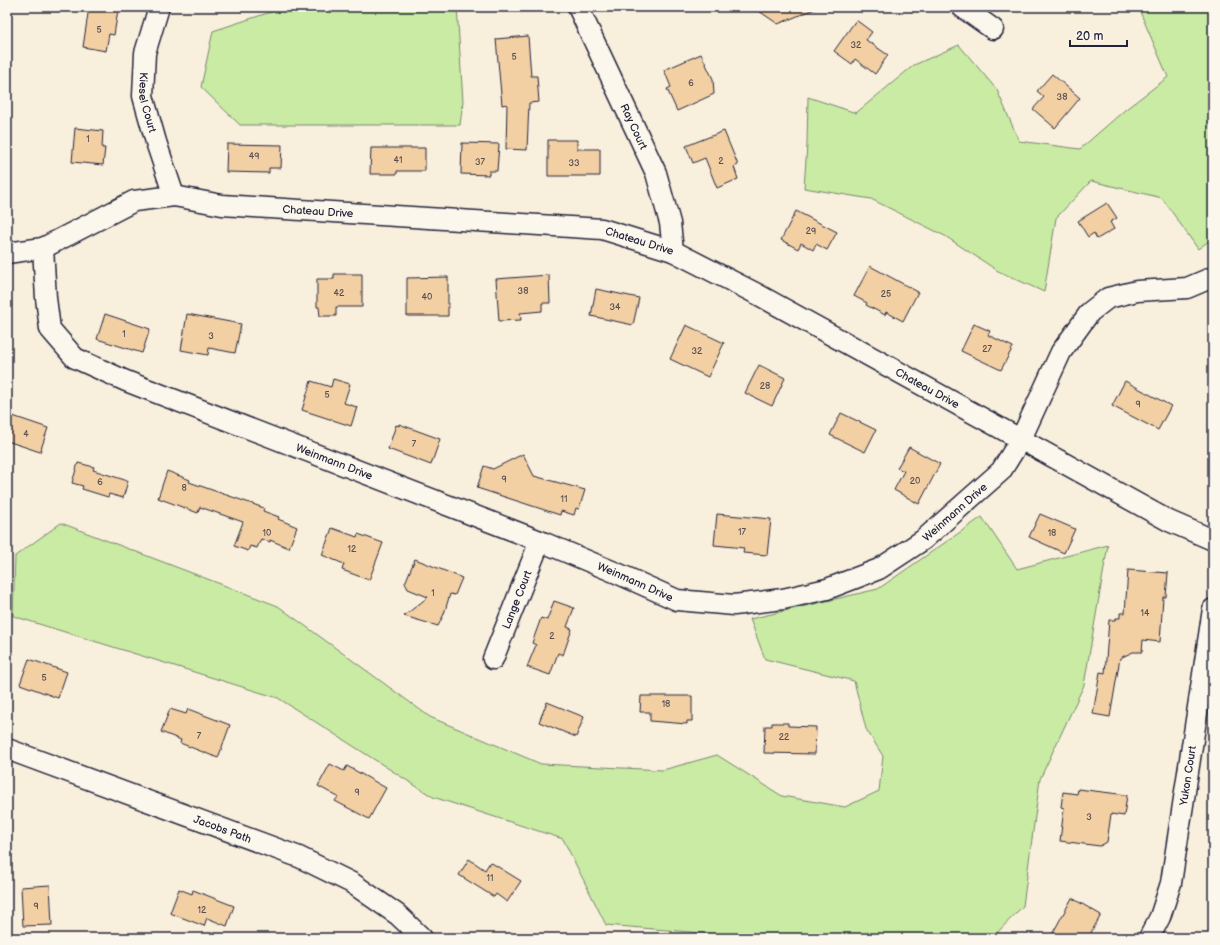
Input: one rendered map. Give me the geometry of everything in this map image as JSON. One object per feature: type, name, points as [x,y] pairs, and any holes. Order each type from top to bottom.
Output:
[{"type":"street","name":"Kiesel Court","points":[[159,7],[144,53],[143,96],[156,142],[174,196]]},
{"type":"street","name":"Ray Court","points":[[578,7],[656,173],[670,223],[673,252]]},
{"type":"street","points":[[962,7],[993,29]]},
{"type":"street","name":"Chateau Drive","points":[[7,253],[43,248],[134,201],[174,196],[222,205],[602,229],[673,252],[758,294],[1168,521],[1213,540]]},
{"type":"street","name":"Weinmann Drive","points":[[43,248],[46,298],[50,329],[75,358],[126,381],[540,541],[620,574],[677,600],[734,605],[783,599],[827,589],[879,569],[923,540],[1001,471],[1021,439],[1061,352],[1090,312],[1108,298],[1137,291],[1187,288],[1213,277]]},
{"type":"street","name":"Lange Court","points":[[493,658],[540,541]]},
{"type":"street","name":"Yukon Court","points":[[1149,938],[1160,917],[1171,884],[1213,609]]},
{"type":"street","name":"Jacobs Path","points":[[7,749],[299,858],[352,883],[398,915],[422,938]]},
{"type":"green space","points":[[286,7],[457,7],[463,102],[460,125],[240,125],[201,87],[213,31]]},
{"type":"green space","points":[[1138,7],[1213,7],[1213,238],[1198,249],[1162,198],[1091,181],[1056,218],[1044,292],[998,271],[945,236],[871,199],[804,188],[808,97],[856,113],[914,65],[959,45],[997,90],[1019,141],[1080,149],[1126,109],[1168,77]]},
{"type":"green space","points":[[982,517],[1017,569],[1108,545],[1084,685],[1040,779],[1023,906],[992,938],[720,938],[714,934],[606,925],[563,839],[433,797],[278,698],[13,616],[15,556],[61,523],[278,606],[430,717],[541,764],[663,770],[717,755],[782,796],[845,807],[879,791],[883,756],[866,729],[854,681],[765,659],[750,619],[878,589]]},
{"type":"building","points":[[89,7],[118,10],[114,35],[109,34],[106,51],[83,47]]},
{"type":"building","points":[[753,7],[817,7],[817,8],[778,24]]},
{"type":"building","points":[[856,20],[872,32],[866,40],[888,55],[875,74],[855,59],[852,64],[834,51]]},
{"type":"building","points":[[528,36],[531,76],[537,76],[539,102],[529,103],[527,150],[506,149],[507,104],[502,105],[496,39]]},
{"type":"building","points":[[701,54],[713,79],[714,94],[677,111],[667,89],[671,87],[664,70]]},
{"type":"building","points":[[1052,74],[1080,98],[1055,128],[1033,109],[1044,97],[1037,91]]},
{"type":"building","points":[[75,128],[103,131],[102,148],[105,148],[103,165],[72,162]]},
{"type":"building","points":[[724,131],[738,165],[734,167],[738,179],[717,188],[705,158],[693,163],[686,146]]},
{"type":"building","points":[[548,140],[577,140],[577,149],[600,149],[600,176],[548,176]]},
{"type":"building","points":[[462,143],[499,144],[497,171],[489,171],[489,175],[461,174]]},
{"type":"building","points":[[227,144],[282,145],[281,168],[269,168],[269,173],[226,172]]},
{"type":"building","points":[[371,148],[425,148],[425,171],[397,171],[397,174],[370,174]]},
{"type":"building","points":[[1107,203],[1117,218],[1110,222],[1114,229],[1097,239],[1094,233],[1088,237],[1078,221]]},
{"type":"building","points":[[796,211],[837,232],[827,250],[816,244],[813,250],[801,243],[798,249],[781,240]]},
{"type":"building","points":[[870,266],[918,292],[903,321],[886,312],[885,315],[866,305],[867,303],[854,296]]},
{"type":"building","points":[[334,274],[362,274],[362,307],[336,307],[336,316],[320,316],[319,307],[317,307],[317,279],[334,279]]},
{"type":"building","points":[[549,275],[550,303],[542,303],[542,311],[520,313],[521,320],[499,321],[496,279]]},
{"type":"building","points":[[448,277],[448,316],[407,316],[407,278]]},
{"type":"building","points":[[596,289],[639,298],[633,325],[591,316]]},
{"type":"building","points":[[105,314],[150,329],[142,353],[97,339]]},
{"type":"building","points":[[187,314],[241,324],[235,353],[209,348],[208,355],[181,350]]},
{"type":"building","points":[[974,324],[990,331],[988,335],[1013,347],[1001,370],[961,351]]},
{"type":"building","points":[[686,325],[724,343],[708,377],[670,359]]},
{"type":"building","points":[[759,365],[785,378],[772,406],[745,393]]},
{"type":"building","points":[[333,379],[350,384],[344,403],[357,407],[351,426],[302,410],[311,381],[331,387]]},
{"type":"building","points":[[1125,381],[1171,406],[1158,430],[1112,406]]},
{"type":"building","points":[[841,413],[876,430],[865,452],[830,435]]},
{"type":"building","points":[[7,414],[48,428],[40,452],[7,441]]},
{"type":"building","points":[[399,424],[440,439],[431,465],[388,449],[396,425],[399,426]]},
{"type":"building","points":[[909,447],[940,464],[919,504],[894,490],[904,471],[897,468]]},
{"type":"building","points":[[523,454],[534,476],[585,490],[579,509],[576,508],[574,515],[561,511],[560,515],[477,488],[484,466],[493,469]]},
{"type":"building","points":[[78,463],[94,467],[93,470],[128,481],[123,498],[109,494],[108,497],[82,489],[83,486],[72,483]]},
{"type":"building","points":[[167,471],[190,480],[189,482],[264,508],[263,511],[279,517],[278,519],[297,527],[289,548],[270,540],[270,542],[261,539],[257,548],[250,546],[248,551],[234,546],[243,522],[200,507],[198,513],[158,498]]},
{"type":"building","points":[[717,514],[771,519],[767,555],[743,553],[744,548],[714,545]]},
{"type":"building","points":[[1040,514],[1075,529],[1064,553],[1029,537]]},
{"type":"building","points":[[332,528],[357,537],[358,534],[383,543],[369,580],[342,570],[344,564],[322,555]]},
{"type":"building","points":[[415,559],[462,578],[455,595],[450,594],[444,614],[438,626],[404,616],[428,597],[408,589],[405,583]]},
{"type":"building","points":[[1128,570],[1168,573],[1166,597],[1163,597],[1160,642],[1143,640],[1142,652],[1133,652],[1120,658],[1110,717],[1093,714],[1100,672],[1105,673],[1109,620],[1120,618],[1120,613],[1125,613]]},
{"type":"building","points":[[554,601],[574,608],[567,627],[572,629],[563,655],[558,653],[550,675],[527,667],[536,645],[532,643],[541,618],[547,620]]},
{"type":"building","points":[[29,659],[67,672],[58,698],[20,684]]},
{"type":"building","points":[[641,696],[692,696],[692,721],[687,721],[687,724],[650,721],[650,712],[640,712]]},
{"type":"building","points":[[547,702],[584,717],[576,737],[539,722]]},
{"type":"building","points":[[170,709],[186,714],[188,709],[230,725],[218,758],[180,743],[181,740],[161,732]]},
{"type":"building","points":[[772,723],[788,723],[788,726],[816,727],[815,754],[764,753],[765,726],[772,726]]},
{"type":"building","points":[[330,764],[344,771],[347,766],[386,788],[369,819],[335,801],[338,797],[318,786]]},
{"type":"building","points":[[1078,789],[1127,795],[1124,816],[1111,814],[1107,842],[1100,846],[1060,841],[1064,808],[1061,807],[1063,792],[1077,794]]},
{"type":"building","points":[[469,859],[485,870],[490,862],[521,881],[507,902],[496,894],[494,897],[459,875]]},
{"type":"building","points":[[50,885],[52,925],[23,926],[21,887]]},
{"type":"building","points":[[179,889],[192,894],[193,890],[234,906],[227,926],[207,918],[204,926],[170,913]]},
{"type":"building","points":[[1072,898],[1101,915],[1088,938],[1050,938]]}]
